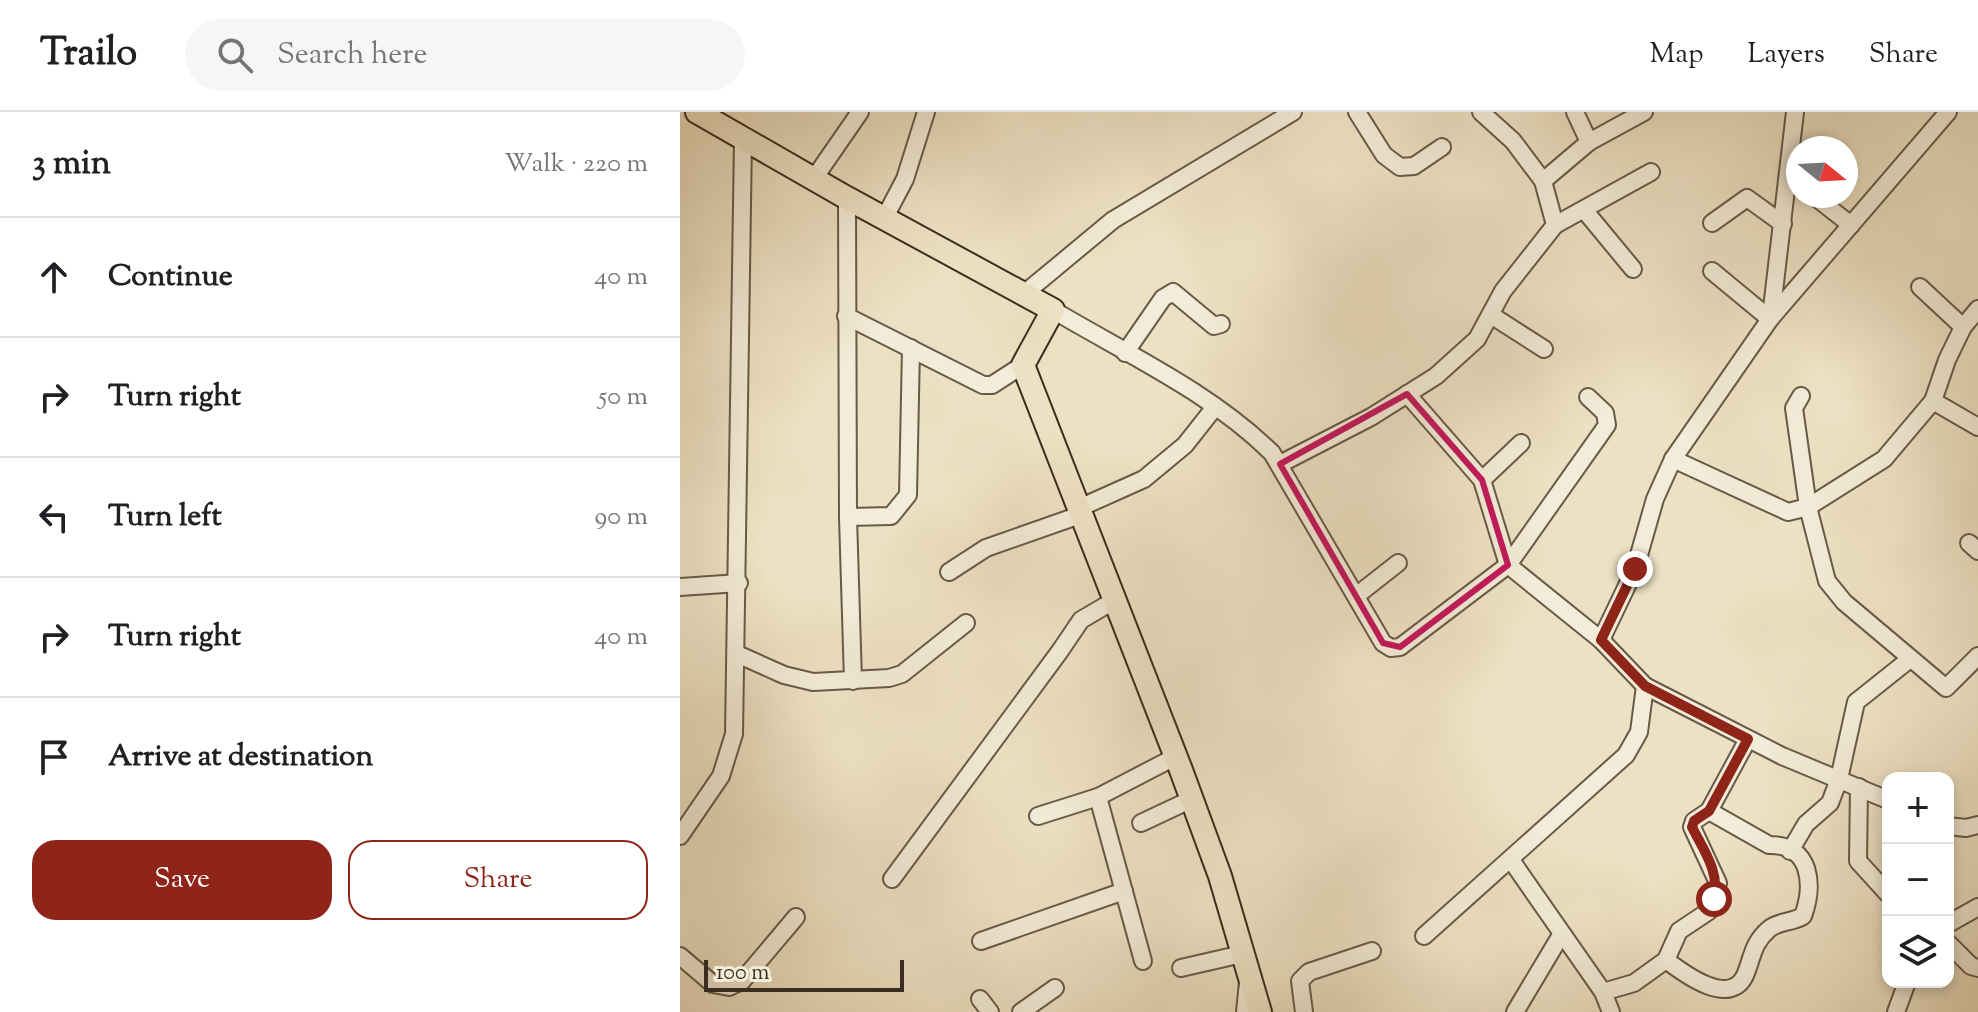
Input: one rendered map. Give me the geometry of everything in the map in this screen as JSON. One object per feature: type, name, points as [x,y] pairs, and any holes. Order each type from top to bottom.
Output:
[{"type":"main road","points":[[697,112],[813,180],[1053,310],[1023,365],[1192,799],[1220,876],[1260,1012]]},
{"type":"street","points":[[813,180],[860,112]]},
{"type":"street","points":[[885,217],[905,179],[926,112]]},
{"type":"street","points":[[1025,293],[1113,220],[1293,112]]},
{"type":"street","points":[[1357,112],[1384,155],[1400,167],[1414,166],[1442,147]]},
{"type":"street","points":[[1481,112],[1513,141],[1543,181],[1555,225]]},
{"type":"street","points":[[1575,112],[1589,142]]},
{"type":"street","points":[[1543,181],[1589,142],[1644,112]]},
{"type":"street","points":[[1794,136],[1795,112]]},
{"type":"street","points":[[1601,640],[1635,569],[1655,499],[1673,459],[1770,319],[1948,112]]},
{"type":"street","points":[[680,836],[721,776],[734,734],[739,583],[743,139]]},
{"type":"street","points":[[1280,464],[1371,417],[1436,376],[1477,339],[1503,291],[1555,225],[1651,172]]},
{"type":"street","points":[[847,198],[848,517],[853,681]]},
{"type":"street","points":[[1712,223],[1747,198],[1783,224]]},
{"type":"street","points":[[1770,319],[1787,208]]},
{"type":"street","points":[[1829,208],[1851,225]]},
{"type":"street","points":[[1585,211],[1633,269]]},
{"type":"street","points":[[1712,271],[1770,319]]},
{"type":"street","points":[[1920,287],[1963,327]]},
{"type":"street","points":[[1125,353],[1163,298],[1173,292],[1205,321],[1214,326],[1221,324]]},
{"type":"street","points":[[1673,459],[1788,512],[1808,507],[1884,459],[1933,401],[1963,327],[1978,309]]},
{"type":"street","points":[[1053,310],[1248,430],[1280,464],[1383,643],[1391,648],[1400,647],[1508,565],[1607,425],[1605,413],[1588,397]]},
{"type":"street","points":[[1491,315],[1544,349]]},
{"type":"street","points":[[846,316],[983,385],[992,385],[1023,365]]},
{"type":"street","points":[[848,517],[891,516],[908,495],[911,348]]},
{"type":"street","points":[[1407,394],[1482,480],[1508,565],[1601,640],[1645,686],[1748,739],[1882,797]]},
{"type":"street","points":[[1801,396],[1794,408],[1808,507],[1827,581],[1844,602],[1946,688],[1978,656]]},
{"type":"street","points":[[1933,401],[1978,427]]},
{"type":"street","points":[[949,572],[986,548],[1079,512],[1144,479],[1185,445],[1215,407]]},
{"type":"street","points":[[1482,480],[1521,443]]},
{"type":"street","points":[[1356,596],[1398,563]]},
{"type":"street","points":[[680,587],[739,583]]},
{"type":"street","points":[[892,879],[1060,651],[1072,629],[1115,600]]},
{"type":"street","points":[[737,654],[784,675],[813,682],[853,681],[902,674],[966,623]]},
{"type":"street","points":[[1790,851],[1806,824],[1830,803],[1839,779],[1856,702],[1910,659]]},
{"type":"street","points":[[1424,936],[1626,755],[1639,732],[1645,686]]},
{"type":"street","points":[[1511,860],[1606,1005],[1666,960],[1679,931],[1709,911],[1718,883],[1692,827],[1694,821],[1709,811],[1748,739]]},
{"type":"street","points":[[1038,816],[1098,797],[1175,757]]},
{"type":"street","points":[[1859,787],[1858,861],[1882,887]]},
{"type":"street","points":[[1098,797],[1143,961]]},
{"type":"street","points":[[1141,823],[1192,799]]},
{"type":"street","points":[[1666,960],[1694,981],[1724,989],[1741,980],[1751,949],[1770,928],[1803,916],[1810,898],[1812,881],[1804,864],[1790,851],[1779,845],[1769,845],[1709,811]]},
{"type":"street","points":[[1954,827],[1978,825]]},
{"type":"street","points":[[981,941],[1124,891]]},
{"type":"street","points":[[1954,921],[1978,907]]},
{"type":"street","points":[[680,956],[713,984],[729,987],[742,981],[796,917]]},
{"type":"street","points":[[1515,1012],[1561,935]]},
{"type":"street","points":[[1954,949],[1971,966],[1978,968]]},
{"type":"street","points":[[1304,1012],[1300,981],[1309,972],[1372,951]]},
{"type":"street","points":[[1181,968],[1242,954]]},
{"type":"street","points":[[1245,1012],[1248,977]]},
{"type":"street","points":[[1021,1012],[1055,988]]},
{"type":"street","points":[[1896,1012],[1905,988]]},
{"type":"highlighted area","points":[[1407,394],[1482,480],[1508,565],[1400,647],[1383,643],[1280,464]]},
{"type":"route","points":[[1635,569],[1601,640],[1645,686],[1748,739],[1709,811],[1699,816],[1692,827],[1716,874],[1718,883],[1714,899]]}]
